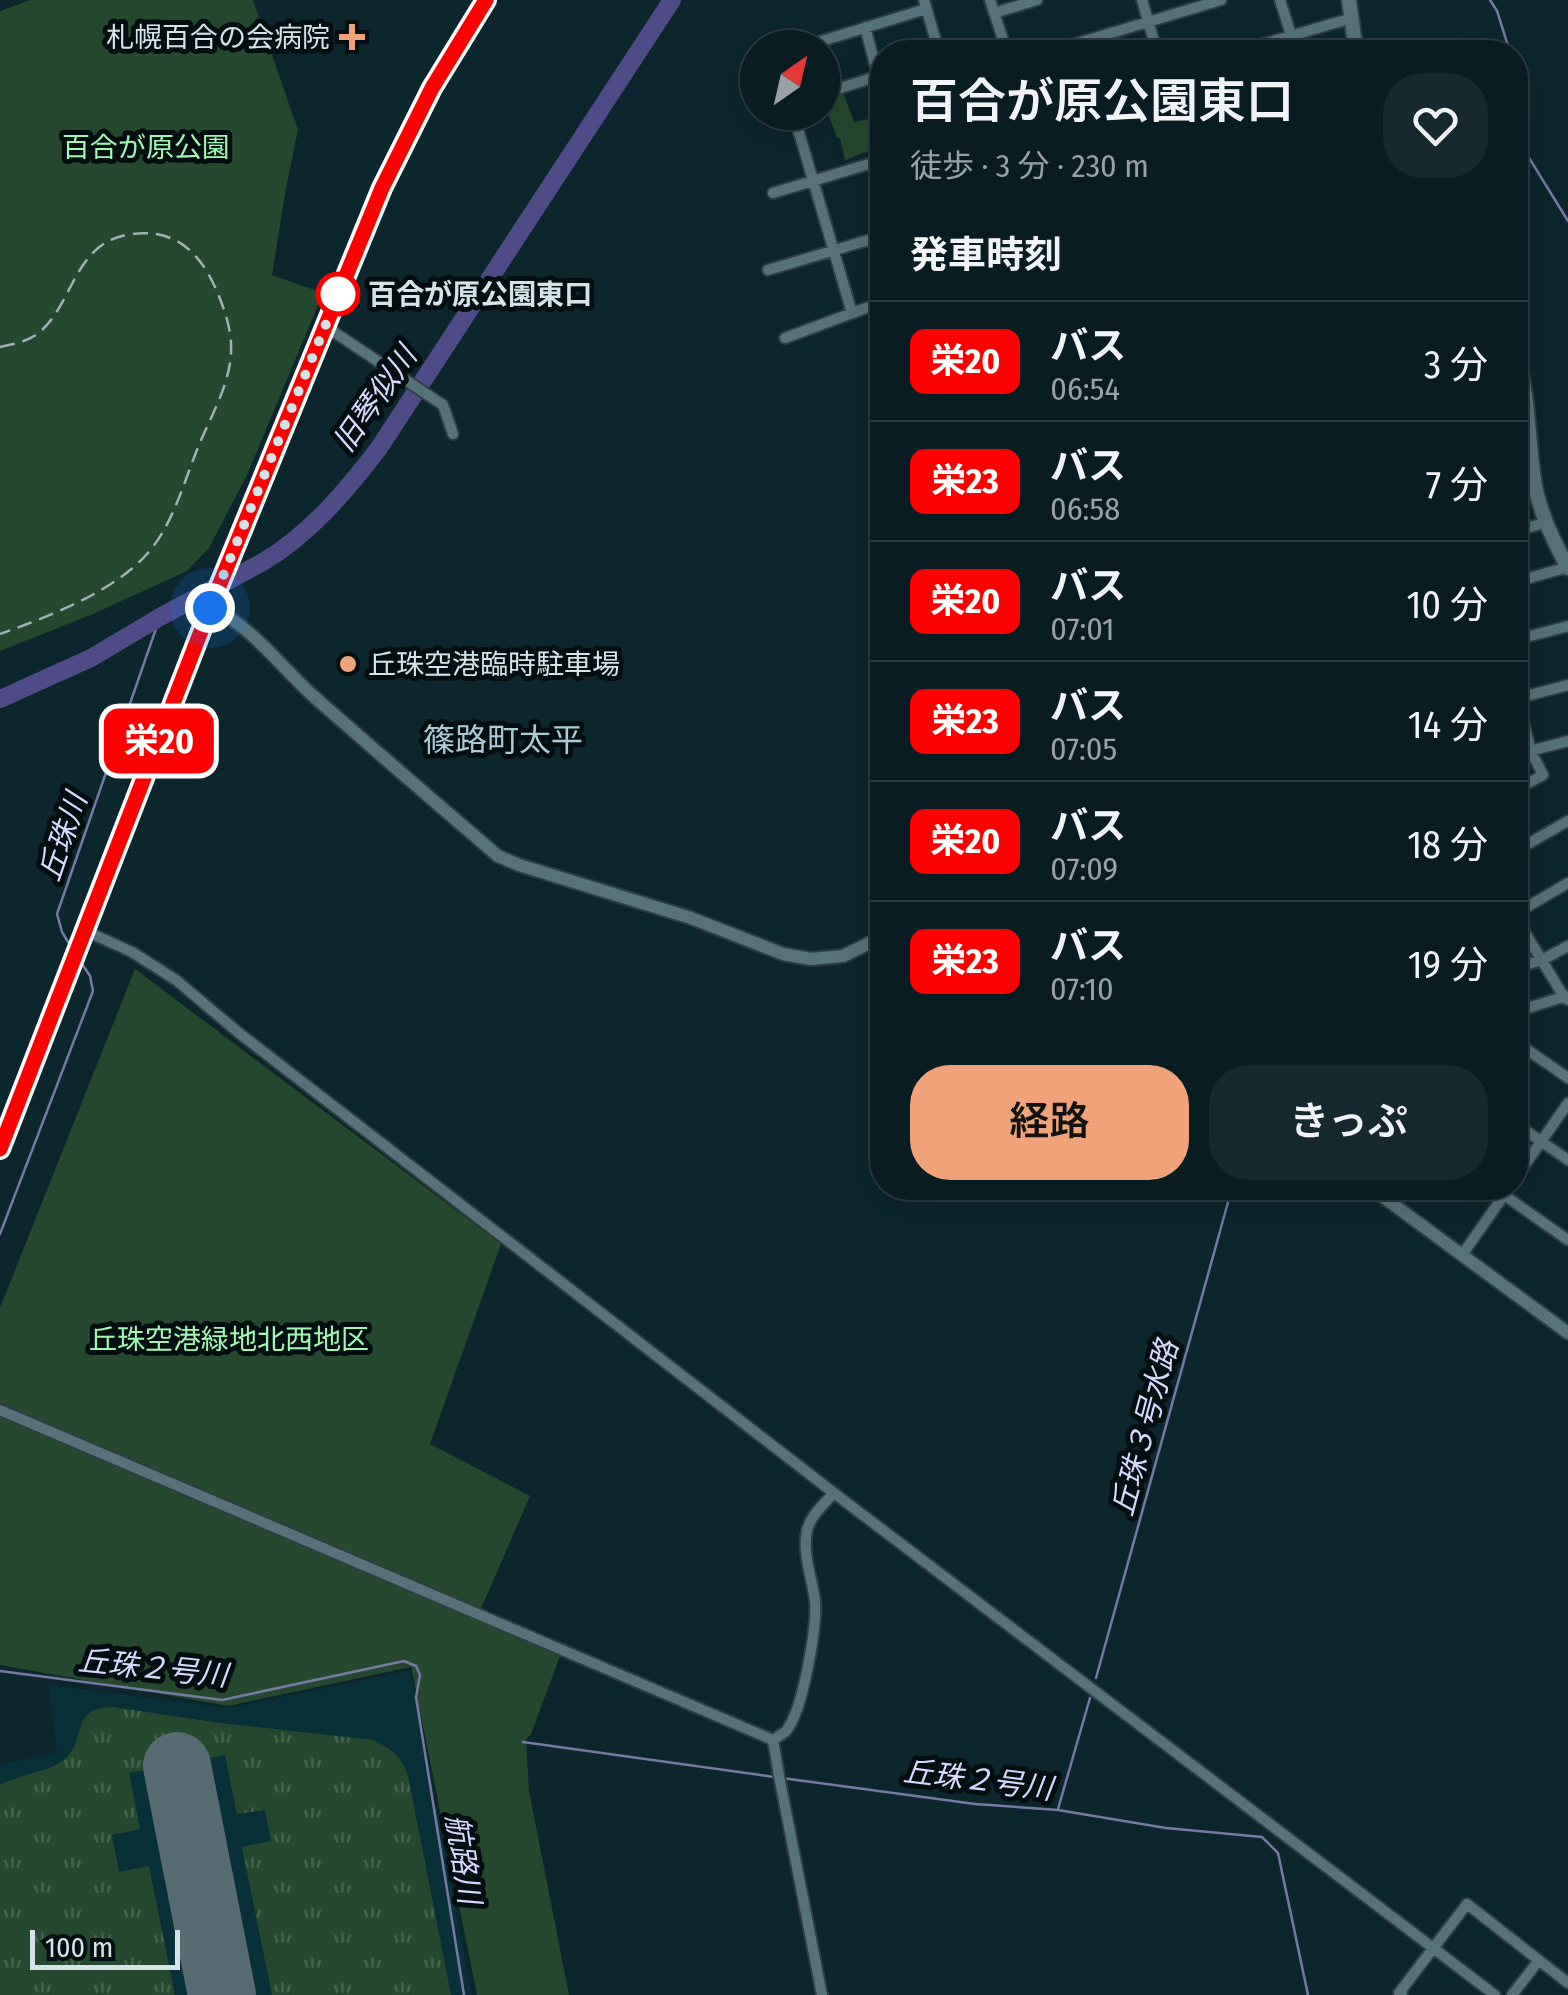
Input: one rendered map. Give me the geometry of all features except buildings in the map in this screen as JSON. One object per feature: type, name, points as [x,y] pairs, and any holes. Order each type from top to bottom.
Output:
[{"type":"main road","points":[[1350,0],[1355,40]]},
{"type":"main road","points":[[1528,415],[1533,476],[1546,524],[1568,568]]},
{"type":"street","points":[[0,1149],[211,606],[382,188],[432,88],[486,0]]},
{"type":"street","points":[[990,0],[1003,40]]},
{"type":"street","points":[[994,13],[1038,0]]},
{"type":"street","points":[[1142,0],[1153,40]]},
{"type":"street","points":[[1089,40],[1221,0]]},
{"type":"street","points":[[1280,0],[1291,35]]},
{"type":"street","points":[[840,36],[925,4],[935,40]]},
{"type":"street","points":[[1275,40],[1352,18]]},
{"type":"street","points":[[865,28],[870,46]]},
{"type":"street","points":[[840,88],[870,79]]},
{"type":"street","points":[[798,130],[852,313]]},
{"type":"street","points":[[774,193],[870,164]]},
{"type":"street","points":[[768,270],[870,239]]},
{"type":"street","points":[[785,338],[870,306]]},
{"type":"street","points":[[325,326],[443,404],[453,434]]},
{"type":"street","points":[[1528,528],[1546,524]]},
{"type":"street","points":[[1528,579],[1568,568]]},
{"type":"street","points":[[211,606],[247,630],[293,677],[498,856],[691,918],[783,954],[811,960],[842,956],[870,943]]},
{"type":"street","points":[[1528,637],[1568,626]]},
{"type":"street","points":[[1528,693],[1568,684]]},
{"type":"street","points":[[1528,740],[1544,775],[1528,783]]},
{"type":"street","points":[[1528,752],[1568,741]]},
{"type":"street","points":[[1528,844],[1568,821]]},
{"type":"street","points":[[1528,907],[1568,884]]},
{"type":"street","points":[[83,937],[132,952],[176,980],[238,1033],[834,1492],[1496,1995]]},
{"type":"street","points":[[1528,937],[1567,997],[1528,1008]]},
{"type":"street","points":[[1528,964],[1568,946]]},
{"type":"street","points":[[1528,1050],[1568,1078]]},
{"type":"street","points":[[1528,1160],[1568,1103]]},
{"type":"street","points":[[1528,1132],[1568,1160]]},
{"type":"street","points":[[1388,1200],[1568,1333]]},
{"type":"street","points":[[1462,1254],[1496,1200]]},
{"type":"street","points":[[1515,1200],[1568,1240]]},
{"type":"street","points":[[0,1410],[774,1740]]},
{"type":"street","points":[[774,1740],[786,1732],[798,1710],[813,1636],[815,1603],[806,1535],[811,1518],[834,1492]]},
{"type":"street","points":[[774,1740],[822,1995]]},
{"type":"street","points":[[1402,1995],[1399,1993],[1467,1904],[1568,1983]]},
{"type":"street","points":[[1512,1995],[1539,1960]]},
{"type":"shaded area","points":[[410,1670],[472,1995],[0,1995],[0,1764],[57,1753],[49,1685],[229,1708]]},
{"type":"green space","name":"百合が原公園","points":[[30,0],[253,0],[298,130],[272,275],[323,293],[247,475],[209,548],[187,571],[0,651],[0,11]]},
{"type":"green space","points":[[842,90],[854,122],[870,119],[870,151],[845,160],[834,130],[840,130]]},
{"type":"green space","name":"丘珠空港緑地北西地区","points":[[135,969],[501,1244],[430,1444],[530,1496],[476,1620],[560,1656],[526,1739],[529,1791],[569,1995],[477,1995],[411,1667],[228,1706],[0,1665],[0,1308]]},
{"type":"green space","points":[[100,1708],[373,1740],[395,1754],[408,1776],[451,1995],[272,1995],[242,1847],[271,1841],[265,1810],[237,1814],[225,1755],[129,1773],[140,1829],[112,1835],[119,1872],[149,1866],[175,1995],[0,1995],[0,1785],[62,1761],[74,1748],[85,1717]]},
{"type":"waterway","name":"旧琴似川","points":[[0,699],[91,658],[263,562],[327,510],[379,448],[672,0]]},
{"type":"waterway","points":[[1490,0],[1506,40]]},
{"type":"waterway","points":[[1528,156],[1568,221]]},
{"type":"waterway","name":"丘珠川","points":[[73,950],[57,914],[160,617]]},
{"type":"waterway","name":"丘珠川","points":[[0,1234],[93,991],[90,976],[80,961]]},
{"type":"waterway","name":"丘珠３号水路","points":[[1096,1678],[1229,1200]]},
{"type":"waterway","name":"丘珠２号川","points":[[0,1671],[222,1700],[404,1661],[416,1666],[420,1675],[416,1697],[464,1995]]},
{"type":"waterway","name":"丘珠３号水路","points":[[1058,1809],[1090,1698]]},
{"type":"waterway","name":"丘珠２号川","points":[[523,1742],[774,1777]]},
{"type":"waterway","name":"丘珠２号川","points":[[782,1778],[1262,1837],[1278,1853],[1308,1995]]},
{"type":"runway","points":[[177,1766],[222,1995]]},
{"type":"railway","points":[[0,347],[28,339],[42,330],[87,259],[99,248],[113,239],[150,233],[180,243],[201,263],[223,307],[231,346],[219,400],[171,517],[146,555],[97,592],[0,634]]},
{"type":"bus line","name":"栄20","points":[[0,1149],[210,608],[382,188],[432,88],[486,0]]},
{"type":"place","name":"札幌百合の会病院","points":[[352,37]]},
{"type":"place","name":"百合が原公園東口","points":[[338,294]]},
{"type":"place","name":"丘珠空港臨時駐車場","points":[[348,664]]},
{"type":"district","name":"篠路町太平","points":[[503,740]]},
{"type":"route","points":[[210,608],[338,294]]},
{"type":"water label","name":"航路川","points":[[463,1859]]}]
